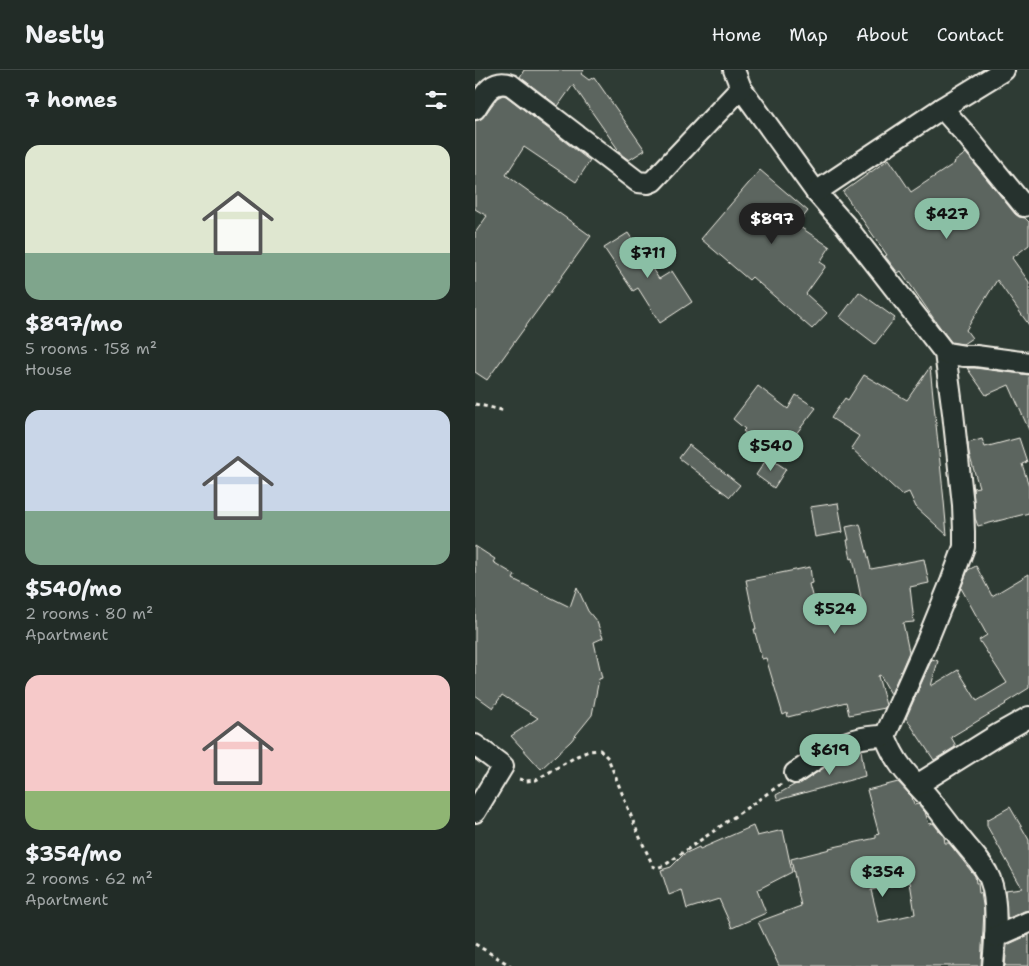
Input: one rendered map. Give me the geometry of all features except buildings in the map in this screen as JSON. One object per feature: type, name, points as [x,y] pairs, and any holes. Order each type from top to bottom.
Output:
[{"type":"street","points":[[816,192],[942,108],[1004,70]]},
{"type":"street","points":[[475,109],[485,94],[495,85],[501,83],[511,86],[638,182],[648,183],[653,181],[738,79],[816,192],[846,226],[945,353],[963,505],[964,547],[930,633],[885,736],[891,751],[900,765],[985,868],[991,880],[994,892],[995,937],[993,966]]},
{"type":"street","points":[[942,108],[977,147],[1024,206]]},
{"type":"street","points":[[945,353],[1029,363]]},
{"type":"street","points":[[917,785],[1029,717]]},
{"type":"street","points":[[795,773],[833,748],[853,740],[885,736]]},
{"type":"street","points":[[475,746],[503,766],[475,812]]},
{"type":"street","points":[[995,937],[1029,922]]},
{"type":"path","points":[[475,404],[506,412]]},
{"type":"path","points":[[503,766],[517,778],[526,781],[536,780],[577,756],[589,751],[600,750],[608,758],[650,861],[657,868],[665,865],[795,773]]},
{"type":"path","points":[[475,944],[511,966]]}]
